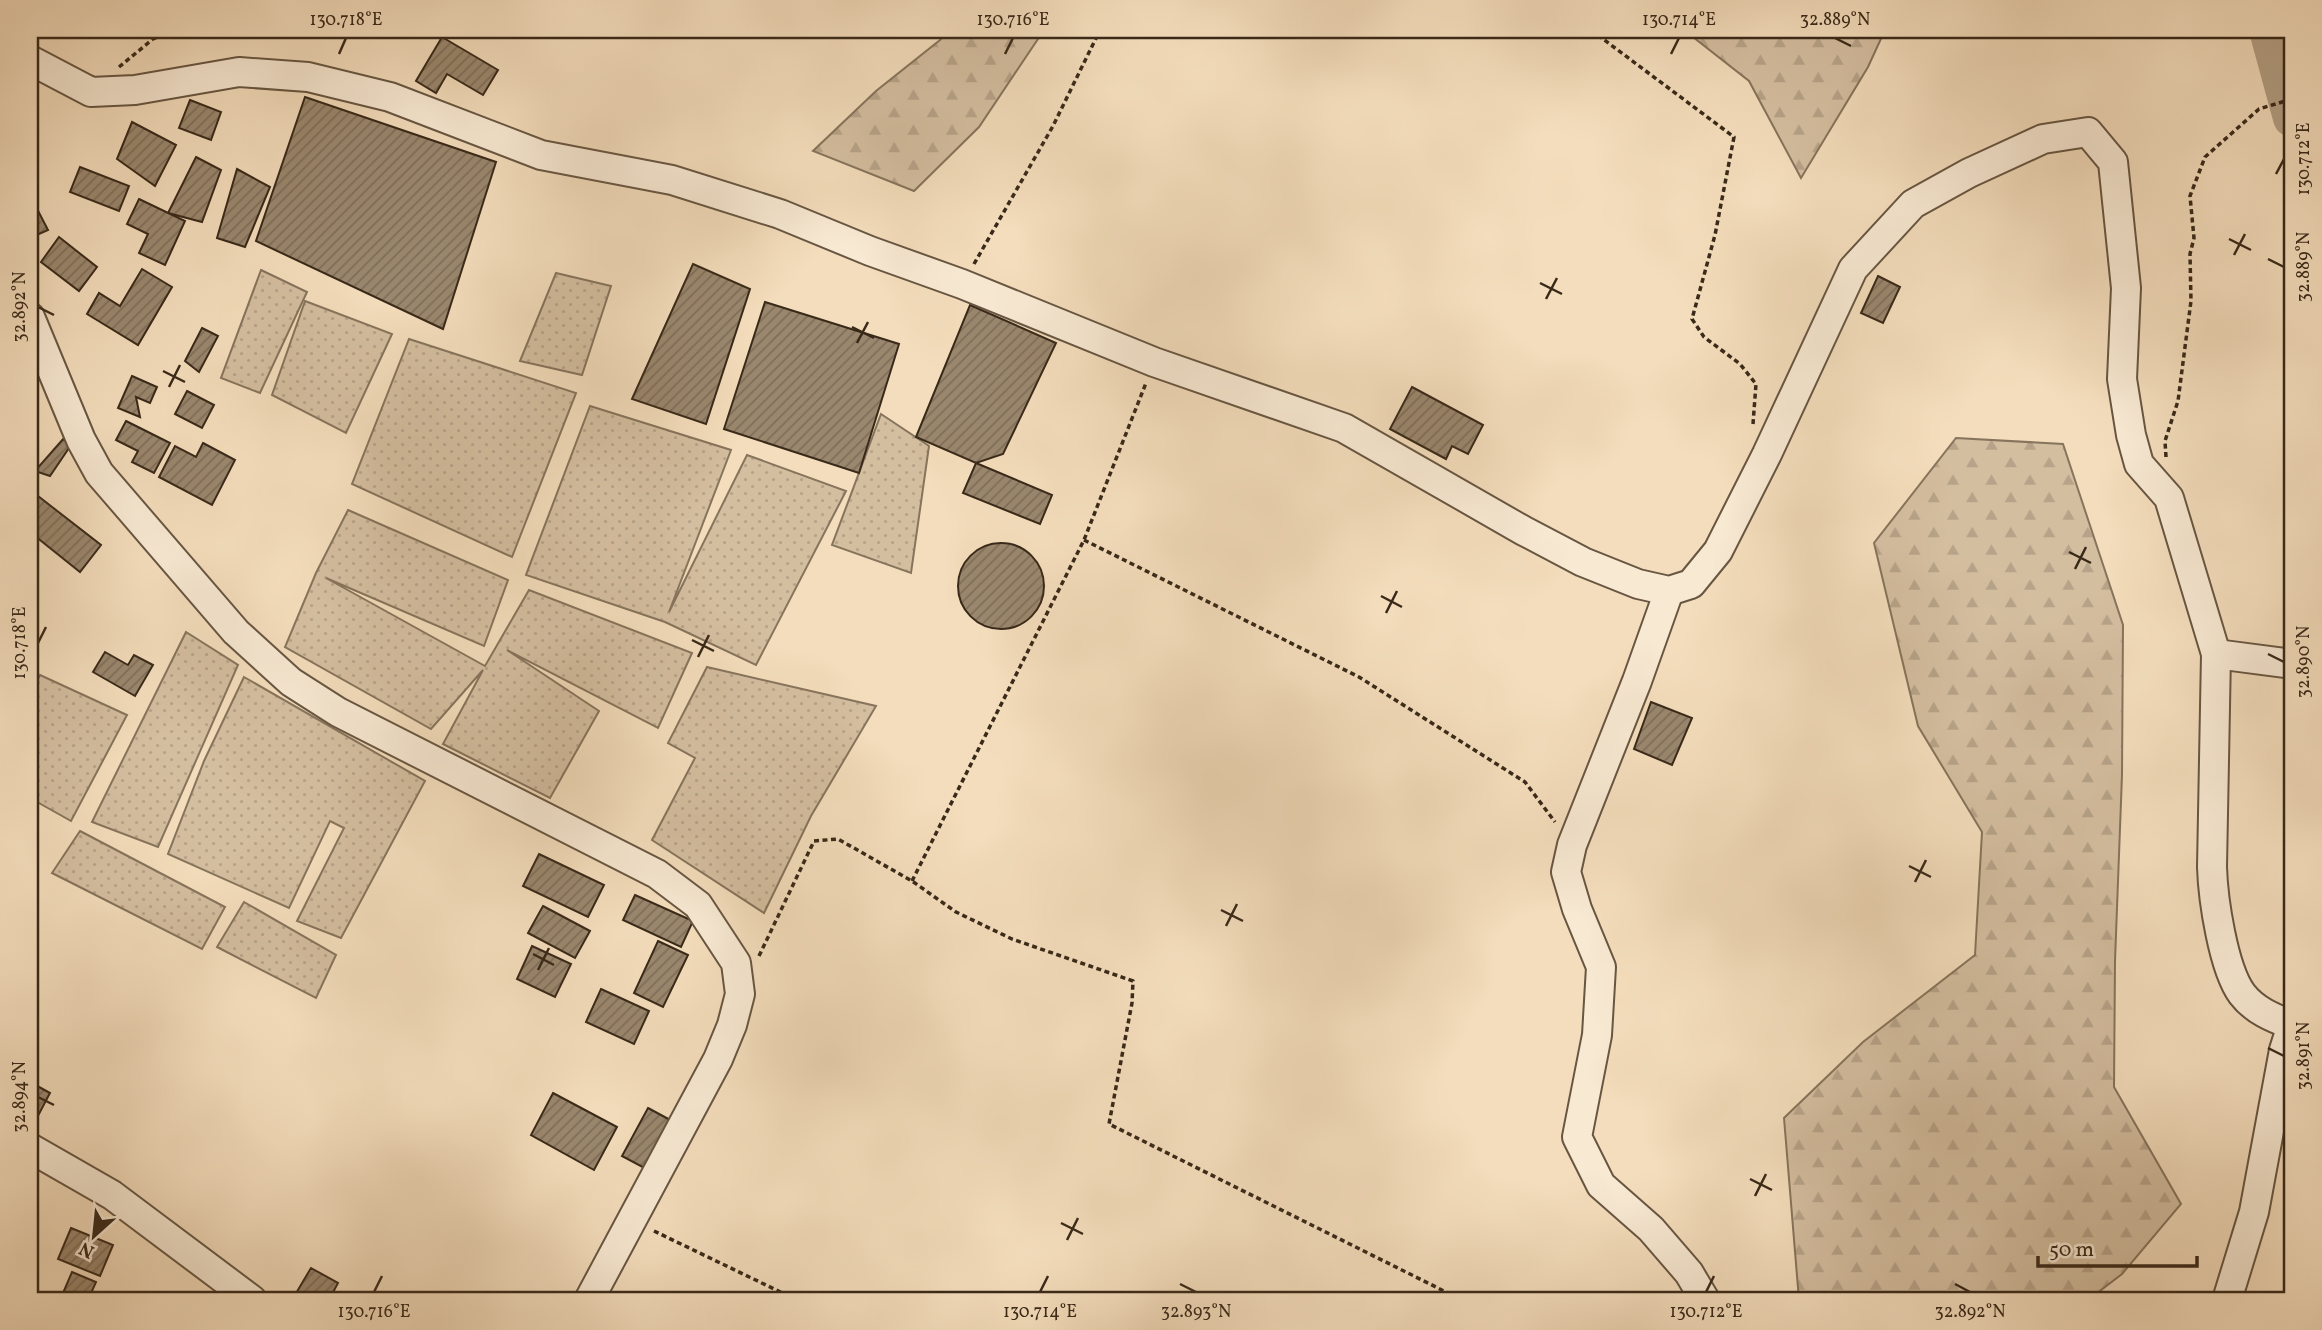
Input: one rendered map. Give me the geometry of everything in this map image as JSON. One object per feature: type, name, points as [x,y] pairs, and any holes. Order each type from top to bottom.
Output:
[{"type":"street","points":[[30,60],[91,92],[135,90],[239,72],[308,77],[390,97],[541,155],[671,180],[780,214],[1154,362],[1344,428],[1583,562],[1638,584],[1669,592],[1691,584],[1718,551],[1767,454],[1853,269],[1913,204],[1969,173],[2043,139],[2088,132],[2113,162],[2126,288],[2122,379],[2129,424],[2139,464],[2169,498],[2216,654],[2211,867],[2213,899],[2231,973],[2242,994],[2267,1016],[2292,1025],[2284,1050],[2254,1212],[2227,1300]]},
{"type":"street","points":[[30,317],[81,440],[99,473],[236,632],[291,682],[338,712],[657,874],[698,905],[736,963],[740,994],[732,1025],[718,1059],[589,1300]]},
{"type":"street","points":[[1669,592],[1572,845],[1566,872],[1577,909],[1601,967],[1597,1035],[1577,1137],[1601,1185],[1651,1229],[1689,1273],[1705,1300]]},
{"type":"street","points":[[2216,654],[2292,664]]},
{"type":"street","points":[[30,1148],[112,1195],[252,1300]]},
{"type":"path","points":[[91,92],[104,85],[123,61],[152,39],[174,30]]},
{"type":"path","points":[[962,284],[1053,126],[1100,30]]},
{"type":"path","points":[[1591,30],[1734,137],[1715,235],[1692,319],[1704,337],[1740,364],[1756,384],[1752,434]]},
{"type":"path","points":[[2169,498],[2165,441],[2178,401],[2191,301],[2190,254],[2194,238],[2190,196],[2206,157],[2259,109],[2292,99]]},
{"type":"path","points":[[912,881],[1084,540],[1154,362]]},
{"type":"path","points":[[1084,540],[1359,677],[1525,782],[1572,845]]},
{"type":"path","points":[[736,963],[756,962],[814,841],[838,839],[912,881],[956,912],[1012,939],[1133,981],[1132,1003],[1109,1124],[1462,1300]]},
{"type":"path","points":[[631,1220],[797,1300]]},
{"type":"green space","points":[[948,30],[1044,30],[979,127],[914,191],[813,151],[876,91],[940,40]]},
{"type":"green space","points":[[1684,30],[1885,30],[1868,67],[1801,178],[1749,81]]},
{"type":"green space","points":[[261,270],[307,292],[260,393],[221,378]]},
{"type":"green space","points":[[556,273],[611,286],[582,375],[520,361]]},
{"type":"green space","points":[[305,301],[392,334],[346,433],[272,395]]},
{"type":"green space","points":[[409,339],[576,393],[512,557],[352,484]]},
{"type":"green space","points":[[590,406],[731,450],[669,612],[747,455],[846,491],[756,665],[665,622],[526,575]]},
{"type":"green space","points":[[881,414],[929,446],[911,573],[832,545]]},
{"type":"green space","points":[[1956,438],[2063,444],[2123,625],[2114,1087],[2181,1204],[2122,1274],[2088,1300],[1799,1300],[1784,1118],[1863,1042],[1975,955],[1982,832],[1918,726],[1874,543]]},
{"type":"green space","points":[[348,510],[508,580],[484,646],[326,578],[485,666],[529,590],[692,653],[658,728],[507,650],[599,711],[550,798],[443,744],[483,670],[431,729],[285,647],[316,573]]},
{"type":"green space","points":[[186,632],[238,665],[158,847],[92,822]]},
{"type":"green space","points":[[707,667],[876,706],[811,816],[764,913],[652,840],[695,758],[668,743]]},
{"type":"green space","points":[[40,675],[127,715],[71,821],[30,798],[30,694]]},
{"type":"green space","points":[[244,677],[425,781],[341,938],[297,921],[344,828],[330,821],[289,908],[168,854],[204,761]]},
{"type":"green space","points":[[80,831],[225,907],[202,949],[52,873]]},
{"type":"green space","points":[[244,902],[336,955],[316,998],[217,947]]},
{"type":"building","points":[[442,37],[498,70],[483,95],[447,74],[436,93],[416,81]]},
{"type":"building","points":[[305,97],[496,162],[443,329],[256,241]]},
{"type":"building","points":[[190,100],[221,112],[211,140],[179,128]]},
{"type":"building","points":[[30,105],[38,108],[30,131]]},
{"type":"building","points":[[132,122],[176,145],[155,186],[117,159]]},
{"type":"building","points":[[196,157],[221,170],[202,222],[168,213]]},
{"type":"building","points":[[80,167],[129,186],[119,211],[70,192]]},
{"type":"building","points":[[237,169],[270,187],[245,247],[217,238]]},
{"type":"building","points":[[139,199],[185,221],[165,265],[139,253],[148,234],[127,224]]},
{"type":"building","points":[[33,201],[48,230],[30,238],[30,202]]},
{"type":"building","points":[[59,237],[97,267],[79,291],[41,262]]},
{"type":"building","points":[[693,264],[750,289],[706,424],[632,399]]},
{"type":"building","points":[[142,269],[172,287],[138,345],[87,314],[99,293],[120,306]]},
{"type":"building","points":[[1878,276],[1900,287],[1883,323],[1861,313]]},
{"type":"building","points":[[765,302],[899,344],[859,473],[724,429]]},
{"type":"building","points":[[970,305],[1056,343],[1003,454],[976,463],[916,437]]},
{"type":"building","points":[[202,328],[218,336],[199,372],[185,361]]},
{"type":"building","points":[[132,376],[157,387],[150,403],[136,397],[140,417],[118,408]]},
{"type":"building","points":[[1412,387],[1483,425],[1468,454],[1452,446],[1446,459],[1390,429]]},
{"type":"building","points":[[187,391],[214,405],[202,428],[175,414]]},
{"type":"building","points":[[126,421],[170,443],[154,473],[132,462],[138,451],[116,440]]},
{"type":"building","points":[[63,439],[71,445],[50,476],[35,471]]},
{"type":"building","points":[[203,443],[235,460],[212,505],[159,477],[175,446],[196,457]]},
{"type":"building","points":[[976,463],[1052,495],[1040,524],[963,493]]},
{"type":"building","points":[[38,496],[101,545],[80,572],[30,532],[30,506]]},
{"type":"building","points":[[1001,543],[1018,546],[1032,555],[1041,569],[1044,586],[1041,603],[1032,617],[1018,626],[1001,629],[984,626],[970,617],[961,603],[958,586],[961,569],[970,555],[984,546]]},
{"type":"building","points":[[105,652],[128,665],[134,655],[153,665],[135,696],[93,672]]},
{"type":"building","points":[[1651,702],[1692,718],[1672,765],[1634,749]]},
{"type":"building","points":[[539,854],[604,885],[588,917],[523,886]]},
{"type":"building","points":[[635,895],[693,921],[681,947],[623,920]]},
{"type":"building","points":[[543,906],[590,931],[575,958],[528,933]]},
{"type":"building","points":[[658,941],[688,955],[663,1007],[634,993]]},
{"type":"building","points":[[532,946],[571,964],[555,997],[517,979]]},
{"type":"building","points":[[601,989],[649,1011],[634,1044],[586,1022]]},
{"type":"building","points":[[30,1082],[50,1093],[30,1131]]},
{"type":"building","points":[[553,1093],[617,1127],[594,1170],[531,1135]]},
{"type":"building","points":[[648,1108],[674,1122],[648,1170],[622,1156]]},
{"type":"building","points":[[71,1228],[113,1245],[100,1276],[58,1259]]},
{"type":"building","points":[[311,1268],[338,1283],[329,1300],[292,1300]]},
{"type":"building","points":[[72,1272],[96,1282],[88,1300],[60,1300]]},
{"type":"waterway","points":[[2268,30],[2292,118]]},
{"type":"waterway","points":[[2292,900],[2292,918]]}]
